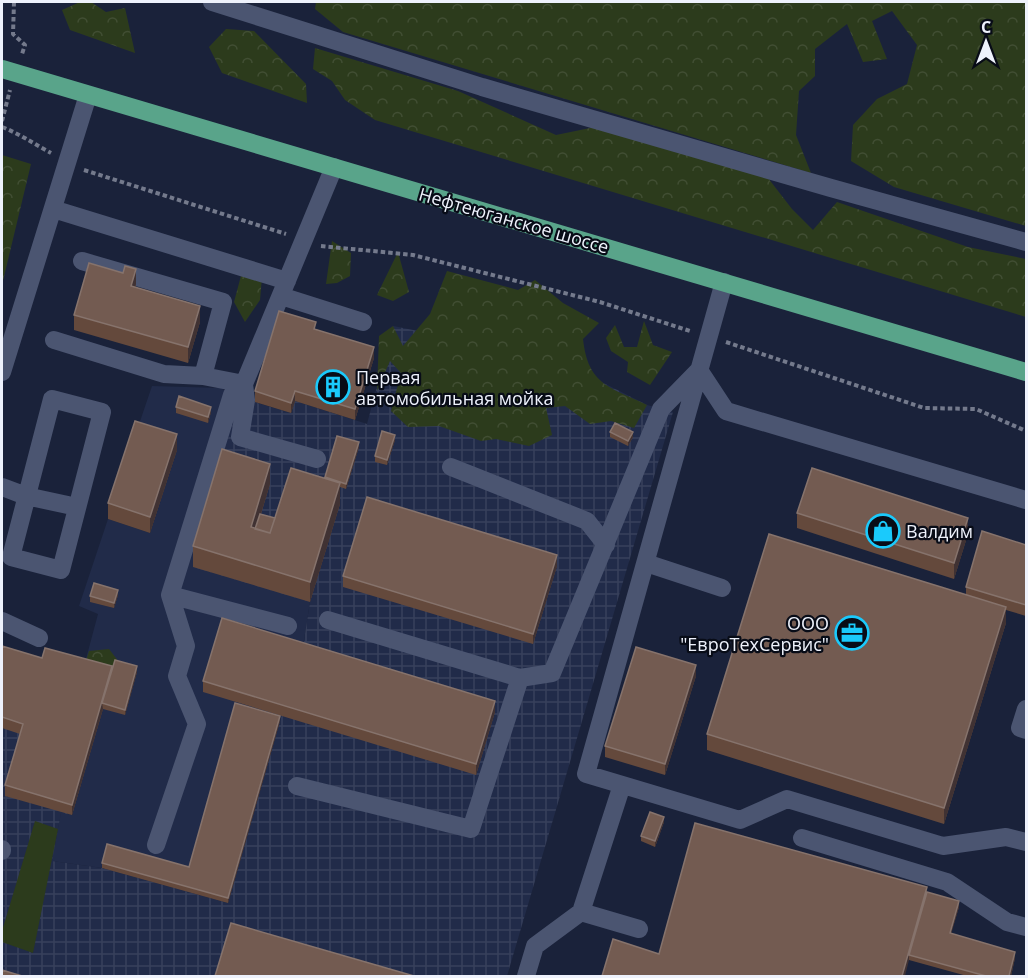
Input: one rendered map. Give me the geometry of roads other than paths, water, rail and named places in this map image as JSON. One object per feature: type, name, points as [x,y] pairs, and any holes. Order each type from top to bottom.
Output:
[{"type":"main road","name":"Нефтеюганское шоссе","points":[[2,69],[1026,372]]},
{"type":"lane","points":[[212,2],[482,87],[1026,242]]},
{"type":"lane","points":[[2,372],[88,95]]},
{"type":"lane","points":[[156,845],[197,724],[177,676],[186,646],[170,595],[232,395],[244,384],[334,167]]},
{"type":"lane","points":[[53,208],[284,288],[363,322]]},
{"type":"lane","points":[[82,261],[223,302],[203,376]]},
{"type":"lane","points":[[724,282],[586,774],[740,820],[786,799],[943,846],[1006,837],[1026,842]]},
{"type":"lane","points":[[54,340],[164,374],[203,376],[244,384]]},
{"type":"lane","points":[[699,370],[726,411],[1026,500]]},
{"type":"lane","points":[[328,620],[520,678],[552,673],[661,409],[699,370]]},
{"type":"lane","points":[[244,384],[246,400],[240,437],[317,459]]},
{"type":"lane","points":[[52,399],[102,412],[77,507],[61,570],[11,557],[52,399]]},
{"type":"lane","points":[[451,467],[587,521],[606,545]]},
{"type":"lane","points":[[2,487],[26,496],[77,507]]},
{"type":"lane","points":[[645,563],[722,588]]},
{"type":"lane","points":[[170,595],[288,626]]},
{"type":"lane","points":[[2,621],[39,638]]},
{"type":"lane","points":[[297,786],[471,829],[520,678]]},
{"type":"lane","points":[[1026,709],[1020,728],[1026,730]]},
{"type":"lane","points":[[526,976],[536,946],[581,912],[622,784]]},
{"type":"lane","points":[[802,838],[947,882],[1007,922],[1026,927]]},
{"type":"lane","points":[[581,912],[639,929]]},
{"type":"place","name":"Первая автомобильная мойка","points":[[333,387]]},
{"type":"place","name":"Валдим","points":[[883,531]]},
{"type":"place","name":"ООО \"ЕвроТехСервис\"","points":[[852,633]]}]
